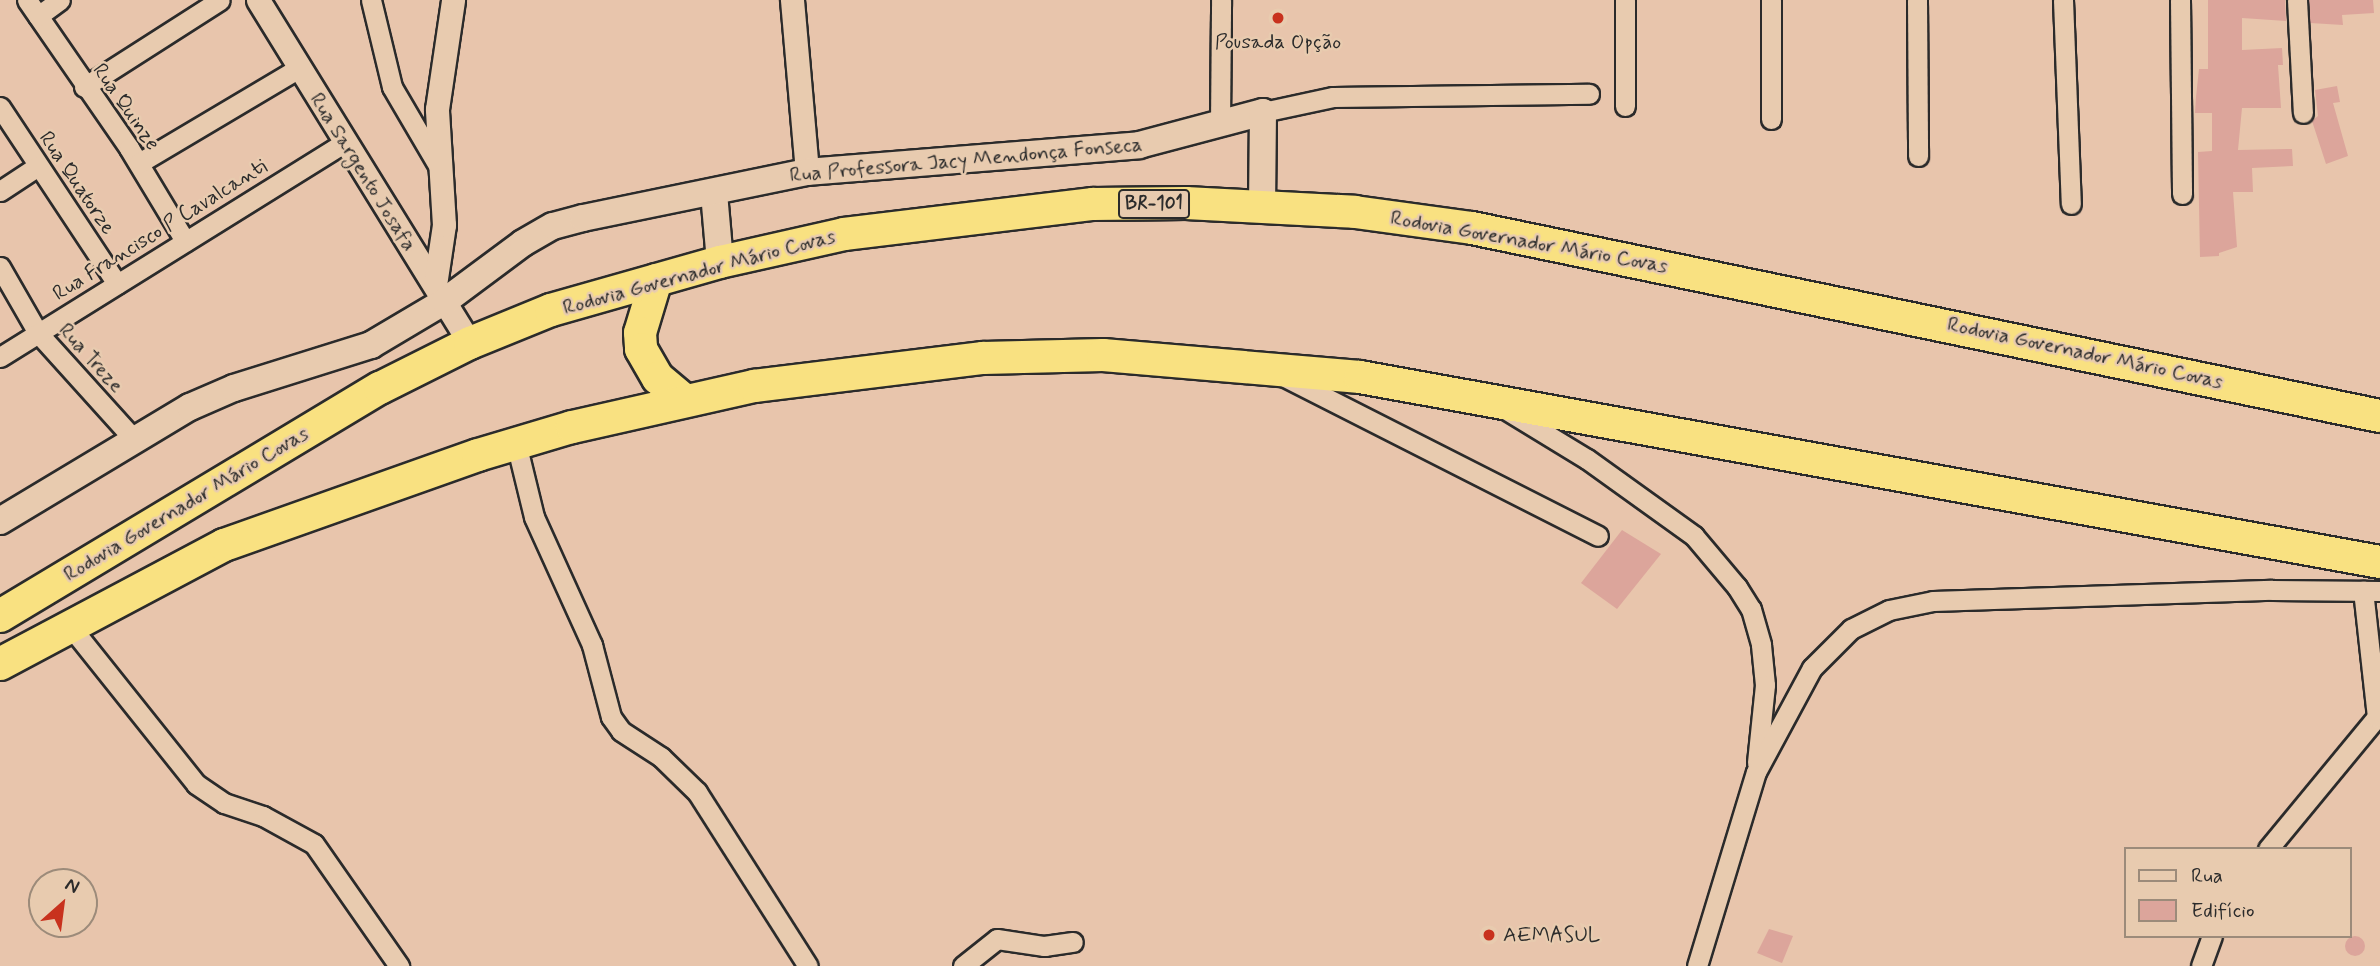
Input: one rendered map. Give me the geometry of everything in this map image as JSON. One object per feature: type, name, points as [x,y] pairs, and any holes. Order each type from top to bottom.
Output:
[{"type":"highway","name":"Rodovia Governador Mário Covas","points":[[0,616],[282,445],[470,343],[551,310],[720,262],[844,234],[1043,209],[1186,203],[1262,206],[1355,212],[1472,228],[2380,416]]},
{"type":"highway","points":[[656,280],[640,333],[641,348],[658,378],[685,401]]},
{"type":"highway","points":[[0,664],[224,545],[516,443],[685,401],[855,370],[984,358],[1103,355],[1266,368],[1486,397],[2380,562]]},
{"type":"main road","name":"Rua Professora Jacy Mendonça Fonseca","points":[[0,521],[133,438],[234,388],[371,345],[440,293],[553,226],[807,172],[1139,145],[1263,112]]},
{"type":"main road","points":[[1262,206],[1263,112]]},
{"type":"main road","points":[[714,193],[720,262]]},
{"type":"street","points":[[32,8],[60,0]]},
{"type":"street","points":[[84,87],[220,0]]},
{"type":"street","name":"Rua Sargento Josafa","points":[[258,0],[470,343]]},
{"type":"street","points":[[371,0],[391,86],[439,167]]},
{"type":"street","points":[[440,293],[444,225],[437,109],[453,0]]},
{"type":"street","points":[[792,0],[807,172]]},
{"type":"street","points":[[1220,125],[1221,0]]},
{"type":"street","points":[[1625,0],[1625,106]]},
{"type":"street","points":[[1771,0],[1771,119]]},
{"type":"street","points":[[1917,0],[1918,156]]},
{"type":"street","points":[[2063,0],[2071,204]]},
{"type":"street","points":[[2180,0],[2182,194]]},
{"type":"street","points":[[2297,0],[2303,113]]},
{"type":"street","name":"Rua Quinze","points":[[32,8],[139,163],[185,241]]},
{"type":"street","points":[[139,163],[299,68]]},
{"type":"street","name":"Rua Professora Jacy Mendonça Fonseca","points":[[1263,112],[1333,97],[1590,94]]},
{"type":"street","name":"Rua Quatorze","points":[[0,107],[117,284]]},
{"type":"street","name":"Rua Francisco P Cavalcanti","points":[[0,356],[344,143]]},
{"type":"street","points":[[0,191],[37,166]]},
{"type":"street","name":"Rua Treze","points":[[0,267],[37,333],[133,438]]},
{"type":"street","points":[[1266,368],[1598,537]]},
{"type":"street","points":[[1486,397],[1647,501],[1694,536],[1730,577],[1751,609],[1762,645],[1765,685],[1756,772],[1697,966]]},
{"type":"street","points":[[516,443],[534,517],[592,645],[611,717],[621,731],[661,757],[697,792],[808,966]]},
{"type":"street","points":[[1756,772],[1812,668],[1852,629],[1889,610],[1988,597],[2371,591],[2377,717],[2270,847]]},
{"type":"street","points":[[70,626],[195,784],[224,803],[263,816],[314,844],[399,966]]},
{"type":"street","points":[[2201,966],[2211,938]]},
{"type":"street","points":[[963,966],[997,939],[1044,946],[1073,942]]},
{"type":"building","points":[[2208,0],[2285,0],[2286,21],[2242,18],[2242,50],[2282,48],[2283,65],[2278,65],[2281,108],[2242,108],[2238,150],[2292,149],[2293,166],[2252,168],[2253,192],[2233,192],[2237,247],[2219,253],[2219,256],[2200,257],[2198,152],[2212,151],[2212,113],[2195,113],[2199,69],[2208,69]]},
{"type":"building","points":[[2309,0],[2373,0],[2374,13],[2342,15],[2343,25],[2310,23]]},
{"type":"building","points":[[2337,86],[2340,102],[2333,103],[2348,156],[2326,164],[2312,121],[2318,116],[2315,90]]},
{"type":"building","points":[[1622,530],[1661,554],[1617,609],[1581,583]]},
{"type":"building","points":[[1769,929],[1793,936],[1782,963],[1757,953]]},
{"type":"building","points":[[2352,937],[2359,937],[2364,942],[2364,950],[2359,955],[2351,955],[2346,950],[2346,942]]},
{"type":"place","name":"Pousada Opção","points":[[1278,18]]},
{"type":"place","name":"AEMASUL","points":[[1489,935]]}]
